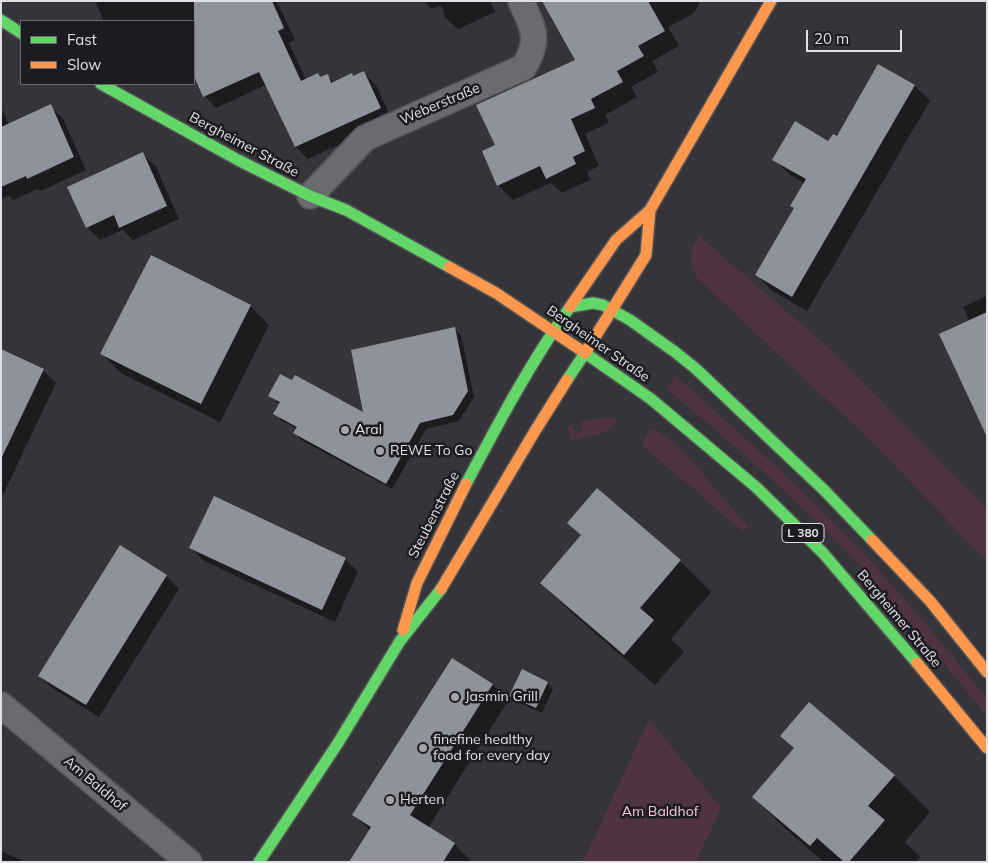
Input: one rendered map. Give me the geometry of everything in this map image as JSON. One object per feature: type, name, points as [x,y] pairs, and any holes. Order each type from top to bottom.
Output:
[{"type":"main road","points":[[553,331],[616,240],[650,210],[771,1]]},
{"type":"main road","points":[[1,20],[20,33]]},
{"type":"main road","name":"Bergheimer Straße","points":[[103,85],[180,129],[310,196],[346,210],[496,292],[651,399],[756,487],[810,541],[893,633],[987,748]]},
{"type":"main road","points":[[585,354],[646,255],[650,210]]},
{"type":"main road","name":"Bergheimer Straße","points":[[570,307],[594,303],[613,310],[679,353],[824,490],[930,601],[987,672]]},
{"type":"main road","name":"Steubenstraße","points":[[400,641],[417,583],[458,499],[504,412],[553,331]]},
{"type":"main road","name":"Steubenstraße","points":[[259,862],[338,743],[400,641],[437,596],[535,431],[585,354]]},
{"type":"street","name":"Weberstraße","points":[[310,196],[365,138],[524,67],[534,46],[535,38],[521,1]]},
{"type":"street","name":"Am Baldhof","points":[[1,705],[189,862]]},
{"type":"green space","points":[[699,236],[829,348],[987,509],[987,561],[867,437],[697,278],[690,256]]},
{"type":"green space","points":[[676,376],[778,468],[862,551],[932,631],[987,699],[987,716],[938,655],[852,557],[762,471],[667,389]]},
{"type":"green space","points":[[600,418],[618,419],[606,432],[572,441],[567,427],[572,425],[576,433],[583,430],[580,422]]},
{"type":"green space","points":[[650,428],[670,439],[692,461],[748,527],[742,531],[641,445]]},
{"type":"green space","name":"Am Baldhof","points":[[649,719],[721,808],[696,862],[583,862]]},
{"type":"building","points":[[194,1],[272,1],[284,28],[278,31],[301,81],[318,73],[320,77],[328,74],[331,83],[352,73],[353,76],[364,71],[381,108],[295,147],[259,72],[203,97],[195,78]]},
{"type":"building","points":[[542,1],[648,1],[665,31],[638,46],[644,56],[617,71],[623,82],[591,99],[595,108],[571,119],[585,151],[573,157],[576,164],[546,179],[540,166],[497,186],[482,151],[495,145],[476,105],[575,60]]},
{"type":"building","points":[[878,64],[915,85],[792,297],[755,275],[794,208],[790,206],[806,179],[772,160],[795,121],[828,141],[833,134],[837,136]]},
{"type":"building","points":[[51,104],[74,157],[27,179],[26,176],[1,187],[1,127]]},
{"type":"building","points":[[143,152],[167,206],[119,228],[114,215],[86,228],[67,187]]},
{"type":"building","points":[[151,255],[251,305],[201,404],[100,354]]},
{"type":"building","points":[[987,312],[987,437],[939,334]]},
{"type":"building","points":[[455,327],[468,391],[453,415],[420,423],[386,484],[293,433],[297,427],[273,414],[280,402],[268,396],[280,374],[292,380],[295,375],[363,412],[351,350]]},
{"type":"building","points":[[1,349],[44,369],[1,459]]},
{"type":"building","points":[[597,488],[681,560],[640,608],[654,620],[624,655],[540,583],[581,535],[567,523]]},
{"type":"building","points":[[214,496],[346,558],[322,610],[189,548]]},
{"type":"building","points":[[120,545],[167,575],[86,705],[38,676]]},
{"type":"building","points":[[452,658],[493,684],[410,815],[455,843],[443,862],[349,862],[371,827],[352,815]]},
{"type":"building","points":[[522,669],[548,682],[536,708],[509,696]]},
{"type":"building","points":[[809,702],[895,775],[868,806],[885,820],[849,862],[844,862],[817,838],[810,846],[752,797],[794,748],[780,736]]},
{"type":"traffic: fast","points":[[1,20],[20,32]]},
{"type":"traffic: fast","points":[[103,85],[238,160],[310,196],[346,210],[449,267]]},
{"type":"traffic: fast","points":[[466,484],[502,416],[555,328],[570,307],[593,303],[603,305],[630,320],[695,368],[824,490],[872,540]]},
{"type":"traffic: fast","points":[[567,380],[585,353],[651,399],[756,487],[823,553],[917,663]]},
{"type":"traffic: fast","points":[[259,862],[338,743],[400,641],[441,589]]},
{"type":"traffic: slow","points":[[570,307],[616,240],[650,210],[771,1]]},
{"type":"traffic: slow","points":[[449,267],[496,293],[585,353],[646,255],[650,210]]},
{"type":"traffic: slow","points":[[441,589],[567,380]]},
{"type":"traffic: slow","points":[[403,630],[417,583],[466,484]]},
{"type":"traffic: slow","points":[[872,540],[930,601],[987,672]]},
{"type":"traffic: slow","points":[[917,663],[987,748]]},
{"type":"place","name":"Aral","points":[[345,430]]},
{"type":"place","name":"REWE To Go","points":[[380,451]]},
{"type":"place","name":"Jasmin Grill","points":[[455,697]]},
{"type":"place","name":"finefine healthy food for every day","points":[[423,748]]},
{"type":"place","name":"Herten","points":[[390,800]]}]
